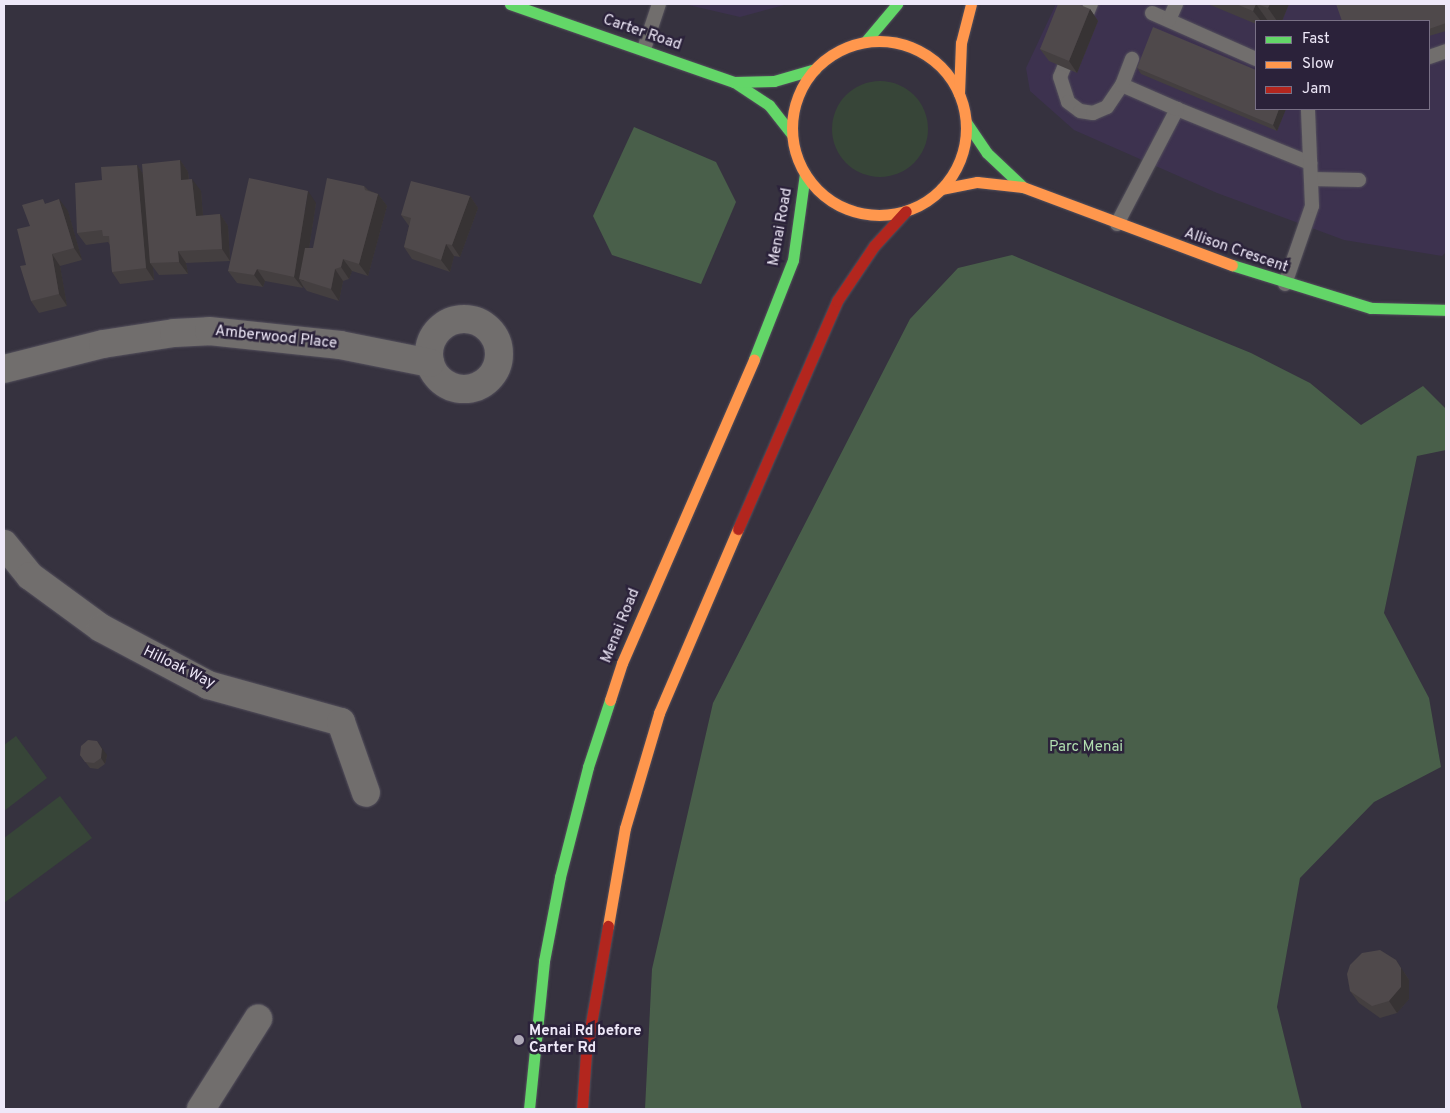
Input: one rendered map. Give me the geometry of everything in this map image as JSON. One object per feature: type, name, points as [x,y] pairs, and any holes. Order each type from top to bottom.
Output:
[{"type":"main road","name":"Carter Road","points":[[510,4],[545,9],[644,49],[734,82],[769,106],[792,134]]},
{"type":"main road","points":[[865,42],[898,4]]},
{"type":"main road","points":[[959,94],[943,70],[921,52],[894,42],[865,42],[837,51],[815,69],[802,88],[794,111],[792,134],[796,155],[805,174],[824,196],[849,210],[877,216],[906,211],[925,202],[942,189],[956,170],[964,147],[966,122],[959,94],[961,43],[971,4]]},
{"type":"main road","name":"Carter Road","points":[[734,82],[774,81],[815,69]]},
{"type":"main road","name":"Allison Crescent","points":[[966,122],[987,153],[1023,187]]},
{"type":"main road","name":"Menai Road","points":[[529,1109],[544,961],[560,877],[588,768],[622,663],[763,338],[793,260],[805,174]]},
{"type":"main road","name":"Allison Crescent","points":[[942,189],[978,182],[1023,187],[1117,224],[1285,284],[1371,308],[1446,310]]},
{"type":"main road","points":[[582,1109],[586,1053],[625,828],[659,713],[837,301],[874,246],[906,211]]},
{"type":"street","name":"Amberwood Place","points":[[4,369],[103,344],[174,333],[209,331],[340,344],[430,362]]},
{"type":"street","name":"Hilloak Way","points":[[4,544],[30,576],[101,628],[208,685],[341,722],[366,793]]},
{"type":"street","points":[[202,1109],[258,1019]]},
{"type":"lane","points":[[644,49],[659,4]]},
{"type":"lane","points":[[1091,4],[1060,77],[1062,89],[1068,102],[1080,111],[1093,113],[1107,107],[1122,85],[1132,59]]},
{"type":"lane","points":[[1169,20],[1176,4]]},
{"type":"lane","points":[[1152,13],[1255,59]]},
{"type":"lane","points":[[1430,57],[1446,51]]},
{"type":"lane","points":[[1122,85],[1310,163]]},
{"type":"lane","points":[[1117,224],[1177,109]]},
{"type":"lane","points":[[1285,284],[1312,206],[1308,110]]},
{"type":"lane","points":[[1311,179],[1359,180]]},
{"type":"shaded area","points":[[684,4],[788,4],[740,17]]},
{"type":"shaded area","points":[[1056,4],[1446,4],[1446,252],[1442,256],[1344,240],[1217,193],[1074,130],[1030,91],[1026,68]]},
{"type":"green space","points":[[880,81],[898,84],[914,95],[925,111],[928,129],[925,147],[914,163],[898,174],[880,177],[862,174],[846,163],[835,147],[832,129],[835,111],[846,95],[862,84]]},
{"type":"green space","points":[[634,127],[716,162],[736,202],[701,284],[612,255],[593,216]]},
{"type":"green space","name":"Parc Menai","points":[[1012,255],[1251,353],[1310,383],[1361,425],[1423,386],[1446,409],[1446,450],[1417,456],[1384,613],[1429,698],[1441,767],[1374,802],[1300,878],[1277,1007],[1302,1109],[645,1109],[652,969],[713,703],[910,319],[958,268]]},
{"type":"green space","points":[[16,736],[47,778],[4,811],[4,745]]},
{"type":"green space","points":[[60,796],[92,838],[4,903],[4,838]]},
{"type":"building","points":[[1058,4],[1078,4],[1090,9],[1069,61],[1040,49]]},
{"type":"building","points":[[1236,4],[1256,4],[1253,11]]},
{"type":"building","points":[[1257,4],[1270,4],[1268,8]]},
{"type":"building","points":[[1336,4],[1446,4],[1446,23],[1430,29],[1430,20],[1342,20]]},
{"type":"building","points":[[1153,27],[1255,70],[1255,110],[1279,110],[1273,125],[1137,68]]},
{"type":"building","points":[[180,160],[181,180],[192,179],[196,216],[220,214],[222,249],[178,251],[179,262],[150,263],[142,164]]},
{"type":"building","points":[[137,165],[146,268],[112,272],[109,236],[103,236],[102,230],[77,233],[75,183],[102,180],[101,167]]},
{"type":"building","points":[[249,178],[308,191],[294,277],[257,269],[254,275],[228,271]]},
{"type":"building","points":[[327,178],[364,186],[365,190],[378,194],[359,264],[343,259],[341,267],[335,269],[331,289],[299,279],[305,248],[313,248]]},
{"type":"building","points":[[411,181],[470,196],[452,245],[446,244],[441,260],[404,247],[411,218],[401,215]]},
{"type":"building","points":[[43,199],[45,204],[59,199],[74,248],[52,254],[59,294],[31,301],[20,266],[26,265],[17,229],[30,226],[22,205]]},
{"type":"building","points":[[88,740],[97,741],[102,749],[101,758],[94,763],[85,762],[80,755],[81,746]]},
{"type":"building","points":[[1380,950],[1396,960],[1401,968],[1401,987],[1389,1001],[1372,1006],[1350,991],[1347,974],[1350,965],[1362,953]]},
{"type":"traffic: fast","points":[[510,4],[734,82],[769,105],[792,134]]},
{"type":"traffic: fast","points":[[865,42],[897,4]]},
{"type":"traffic: fast","points":[[734,82],[774,81],[815,69]]},
{"type":"traffic: fast","points":[[966,122],[987,153],[1023,187]]},
{"type":"traffic: fast","points":[[754,359],[793,260],[805,174]]},
{"type":"traffic: fast","points":[[1232,265],[1371,308],[1446,310]]},
{"type":"traffic: fast","points":[[529,1109],[544,961],[560,877],[588,767],[610,700]]},
{"type":"traffic: slow","points":[[959,94],[961,43],[971,4]]},
{"type":"traffic: slow","points":[[879,41],[896,43],[912,48],[934,61],[946,73],[962,103],[966,128],[964,145],[959,161],[946,183],[934,195],[904,211],[879,215],[862,213],[846,208],[824,195],[812,183],[796,153],[792,128],[794,111],[799,95],[812,73],[824,61],[854,45],[879,41]]},
{"type":"traffic: slow","points":[[941,189],[977,182],[1023,187],[1232,265]]},
{"type":"traffic: slow","points":[[610,700],[622,663],[754,359]]},
{"type":"traffic: slow","points":[[608,926],[625,828],[659,713],[738,529]]},
{"type":"traffic: jam","points":[[738,529],[837,301],[874,246],[906,211]]},
{"type":"traffic: jam","points":[[582,1109],[586,1053],[608,926]]},
{"type":"place","name":"Menai Rd before Carter Rd","points":[[519,1040]]}]
